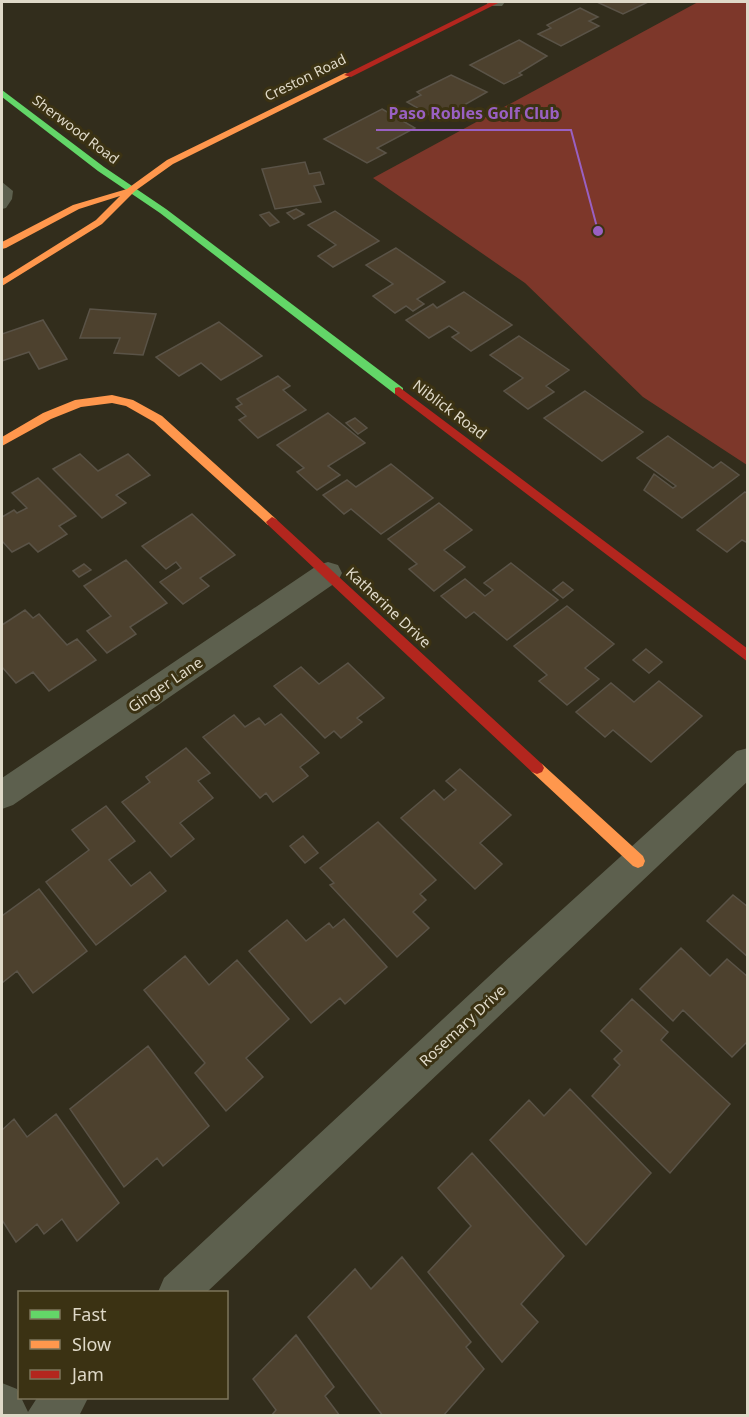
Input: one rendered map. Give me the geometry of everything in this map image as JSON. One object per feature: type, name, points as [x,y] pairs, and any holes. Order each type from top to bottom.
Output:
[{"type":"main road","name":"Creston Road","points":[[2,283],[99,222],[132,189],[170,162],[496,2]]},
{"type":"main road","name":"Sherwood Road","points":[[2,93],[101,170],[132,189]]},
{"type":"main road","name":"Creston Road","points":[[2,246],[76,207],[132,189]]},
{"type":"main road","name":"Niblick Road","points":[[132,189],[747,657]]},
{"type":"main road","name":"Katherine Drive","points":[[2,442],[52,413],[78,402],[104,398],[130,403],[158,419],[328,573],[638,861]]},
{"type":"street","name":"Ginger Lane","points":[[2,795],[328,573]]},
{"type":"street","name":"Rosemary Drive","points":[[180,1291],[747,761]]},
{"type":"street","points":[[48,1416],[66,1399]]},
{"type":"street","points":[[2,1404],[9,1416]]},
{"type":"lane","points":[[2,185],[9,191],[2,206]]},
{"type":"shaded area","points":[[698,2],[747,2],[747,465],[643,397],[525,283],[373,178]]},
{"type":"building","points":[[597,2],[648,2],[623,14]]},
{"type":"building","points":[[580,8],[598,17],[589,21],[599,26],[561,46],[538,34],[551,28],[547,25]]},
{"type":"building","points":[[519,40],[547,56],[519,73],[522,75],[504,84],[470,65]]},
{"type":"building","points":[[451,75],[487,92],[438,120],[407,102],[421,95],[417,92]]},
{"type":"building","points":[[382,109],[415,128],[377,148],[386,153],[367,163],[324,139]]},
{"type":"building","points":[[305,162],[309,174],[320,172],[324,184],[314,186],[321,202],[275,209],[262,169]]},
{"type":"building","points":[[296,209],[304,214],[294,219],[287,213]]},
{"type":"building","points":[[335,211],[379,241],[333,267],[318,256],[336,245],[308,225]]},
{"type":"building","points":[[269,212],[279,222],[270,226],[260,215]]},
{"type":"building","points":[[396,248],[445,282],[417,299],[424,304],[413,311],[406,306],[395,313],[373,296],[393,284],[366,265]]},
{"type":"building","points":[[464,292],[512,325],[471,351],[452,337],[459,333],[449,326],[429,338],[406,320],[433,304],[437,308]]},
{"type":"building","points":[[90,309],[156,314],[143,355],[114,353],[120,338],[80,338]]},
{"type":"building","points":[[43,320],[67,359],[39,369],[29,352],[2,361],[2,334]]},
{"type":"building","points":[[219,322],[262,356],[221,380],[201,363],[179,376],[156,357]]},
{"type":"building","points":[[519,336],[569,370],[546,386],[554,392],[528,409],[504,391],[523,378],[490,355]]},
{"type":"building","points":[[278,376],[290,386],[283,390],[306,410],[258,438],[239,420],[246,416],[236,407],[242,404],[237,399]]},
{"type":"building","points":[[585,391],[643,432],[602,461],[544,418]]},
{"type":"building","points":[[328,413],[365,443],[328,466],[340,475],[317,490],[297,472],[304,468],[277,445]]},
{"type":"building","points":[[355,418],[367,428],[358,434],[346,423]]},
{"type":"building","points":[[668,436],[713,468],[721,462],[739,475],[682,518],[644,490],[654,474],[673,488],[676,486],[637,458]]},
{"type":"building","points":[[80,454],[98,471],[128,454],[150,475],[116,495],[126,503],[102,518],[53,469]]},
{"type":"building","points":[[391,464],[433,498],[381,534],[351,509],[344,514],[323,495],[347,480],[356,487]]},
{"type":"building","points":[[38,478],[76,516],[59,526],[67,534],[38,552],[29,543],[12,552],[2,541],[2,517],[14,510],[17,513],[27,508],[12,493]]},
{"type":"building","points":[[745,492],[748,494],[748,543],[742,540],[727,552],[697,530]]},
{"type":"building","points":[[439,503],[472,530],[444,550],[465,567],[434,591],[409,569],[417,564],[388,539]]},
{"type":"building","points":[[192,514],[235,555],[200,578],[209,586],[183,604],[160,582],[181,568],[176,562],[166,569],[142,546]]},
{"type":"building","points":[[126,560],[167,603],[130,627],[136,634],[107,653],[87,631],[111,616],[84,586]]},
{"type":"building","points":[[511,563],[558,600],[507,640],[474,612],[466,618],[441,596],[465,579],[485,596],[493,590],[484,583]]},
{"type":"building","points":[[84,564],[91,570],[79,577],[73,571]]},
{"type":"building","points":[[563,582],[573,590],[563,598],[553,590]]},
{"type":"building","points":[[567,606],[614,644],[585,668],[599,679],[567,705],[539,681],[547,675],[514,646]]},
{"type":"building","points":[[25,610],[33,618],[39,614],[67,645],[77,639],[96,660],[49,691],[33,672],[16,683],[2,667],[2,625]]},
{"type":"building","points":[[646,649],[662,662],[649,673],[633,660]]},
{"type":"building","points":[[348,663],[384,698],[357,718],[362,722],[341,738],[334,731],[325,738],[274,686],[301,667],[319,684]]},
{"type":"building","points":[[659,681],[702,716],[651,762],[613,730],[605,737],[576,712],[611,683],[634,702]]},
{"type":"building","points":[[281,714],[319,753],[300,767],[308,776],[273,802],[266,793],[260,798],[203,737],[234,715],[245,727],[259,718],[265,725]]},
{"type":"building","points":[[186,748],[210,773],[198,781],[213,798],[180,823],[194,839],[171,857],[122,802],[150,782],[146,777]]},
{"type":"building","points":[[460,769],[511,815],[480,843],[502,864],[475,889],[401,818],[434,790],[444,800],[456,790],[446,781]]},
{"type":"building","points":[[106,806],[135,841],[109,860],[131,886],[150,872],[166,891],[96,945],[46,882],[89,850],[72,830]]},
{"type":"building","points":[[378,822],[436,880],[420,894],[426,900],[413,912],[429,928],[397,957],[330,885],[334,883],[320,868]]},
{"type":"building","points":[[303,836],[318,853],[305,863],[290,846]]},
{"type":"building","points":[[39,889],[87,951],[33,993],[17,971],[2,983],[2,916]]},
{"type":"building","points":[[733,895],[748,907],[748,957],[707,921]]},
{"type":"building","points":[[344,919],[387,967],[345,1004],[340,998],[311,1023],[249,951],[287,920],[306,941],[329,923],[333,928]]},
{"type":"building","points":[[681,948],[710,976],[727,959],[748,977],[748,1041],[732,1057],[683,1010],[673,1021],[640,989]]},
{"type":"building","points":[[185,956],[209,985],[237,960],[289,1019],[246,1058],[263,1077],[226,1111],[195,1073],[205,1063],[144,990]]},
{"type":"building","points":[[632,999],[668,1032],[661,1040],[730,1104],[670,1173],[592,1096],[620,1065],[614,1059],[622,1051],[601,1031]]},
{"type":"building","points":[[148,1046],[209,1126],[163,1166],[157,1158],[124,1187],[70,1109]]},
{"type":"building","points":[[570,1089],[651,1173],[586,1245],[490,1140],[529,1100],[544,1116]]},
{"type":"building","points":[[56,1114],[119,1203],[77,1241],[62,1219],[44,1234],[37,1224],[16,1242],[2,1220],[2,1130],[14,1119],[27,1137]]},
{"type":"building","points":[[472,1153],[564,1256],[521,1304],[538,1322],[502,1362],[428,1272],[471,1226],[438,1188]]},
{"type":"building","points":[[402,1257],[471,1342],[466,1347],[484,1369],[443,1416],[383,1416],[308,1317],[355,1269],[371,1289]]},
{"type":"building","points":[[296,1335],[334,1387],[325,1396],[340,1416],[271,1416],[276,1410],[253,1379]]},
{"type":"traffic: fast","points":[[2,93],[101,169],[163,211],[399,391]]},
{"type":"traffic: slow","points":[[2,283],[99,222],[132,189],[170,162],[348,75]]},
{"type":"traffic: slow","points":[[2,246],[76,207],[125,191]]},
{"type":"traffic: slow","points":[[2,442],[47,416],[79,403],[112,399],[129,403],[158,419],[272,522]]},
{"type":"traffic: slow","points":[[537,768],[638,861]]},
{"type":"traffic: jam","points":[[348,75],[496,2]]},
{"type":"traffic: jam","points":[[399,391],[748,657]]},
{"type":"traffic: jam","points":[[272,522],[537,768]]},
{"type":"place","name":"Paso Robles Golf Club","points":[[598,231]]}]
